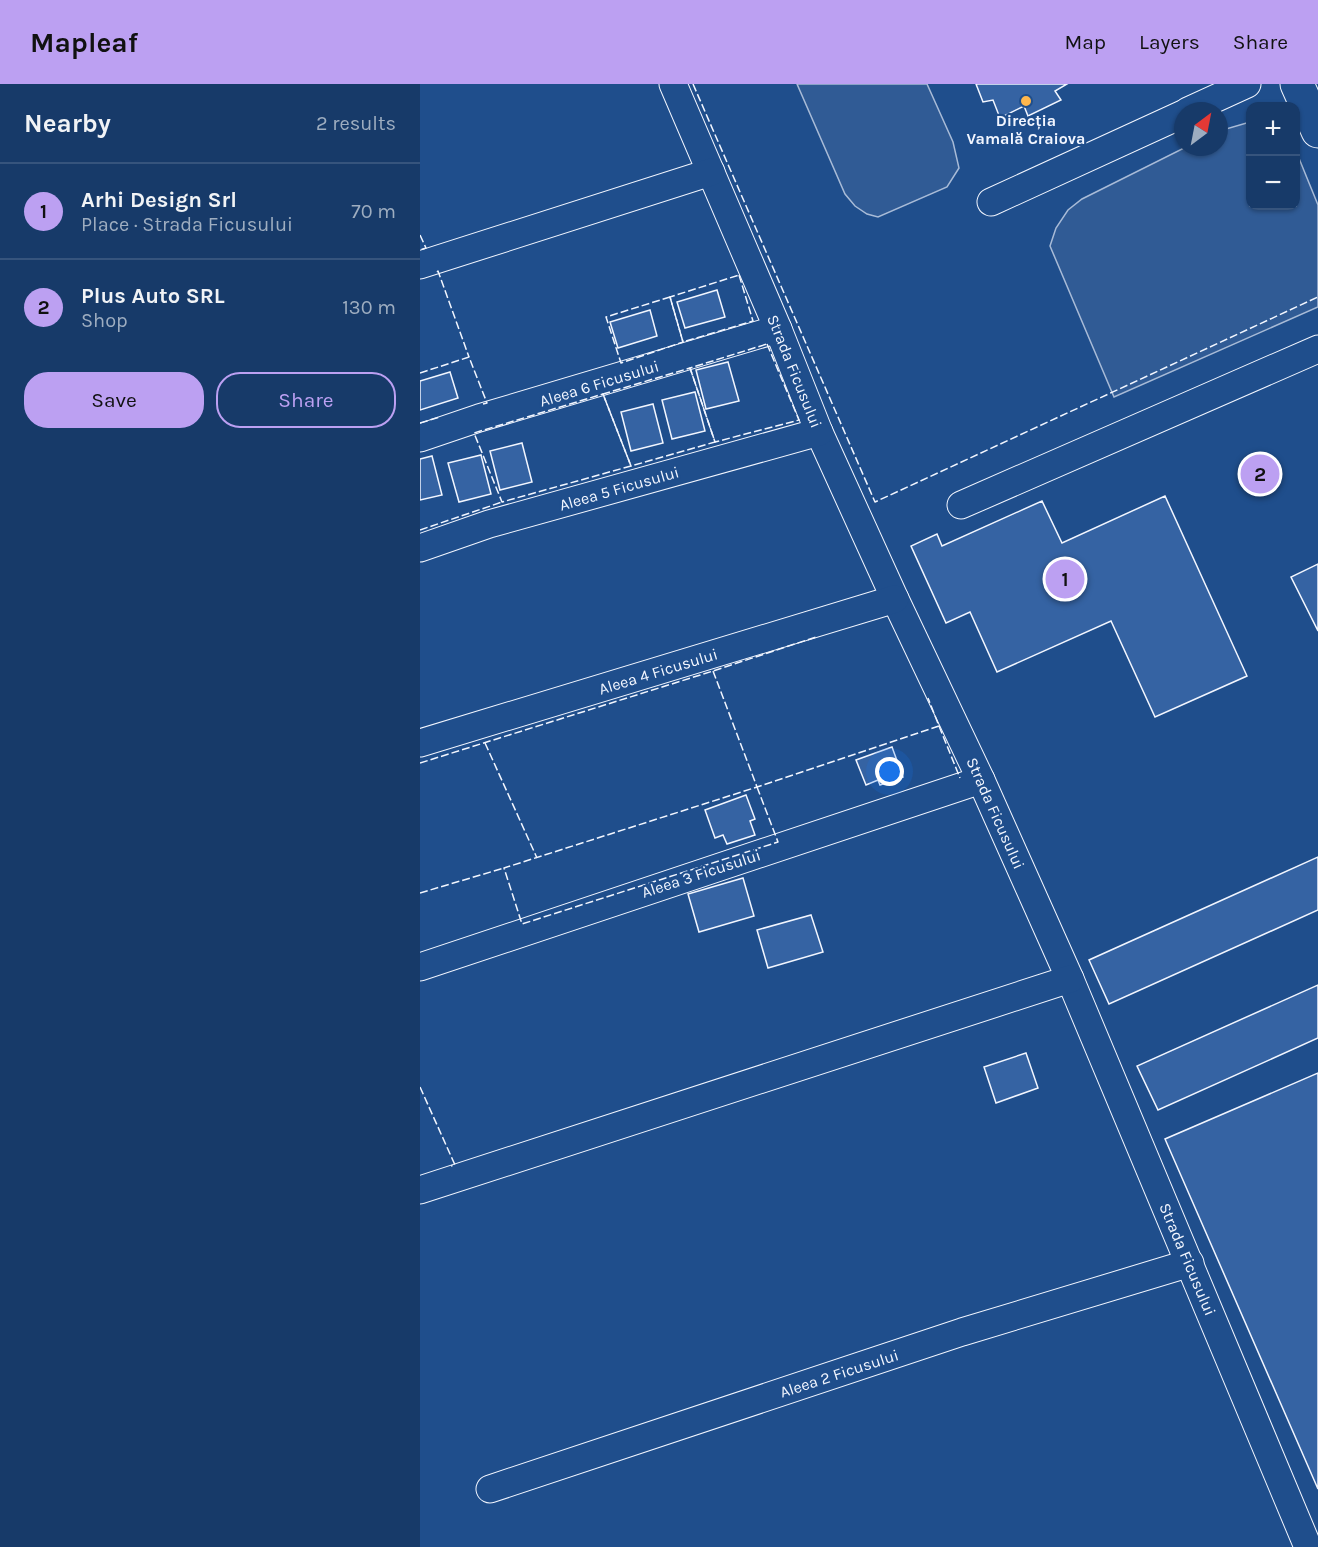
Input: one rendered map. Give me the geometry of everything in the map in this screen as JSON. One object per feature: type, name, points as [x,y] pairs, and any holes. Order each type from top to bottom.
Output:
[{"type":"main road","points":[[1297,84],[1318,131]]},
{"type":"street","name":"Strada Ficusului","points":[[673,84],[778,329],[819,432],[981,780],[1070,979],[1308,1547]]},
{"type":"street","points":[[1208,102],[1247,84]]},
{"type":"street","points":[[991,202],[1174,118]]},
{"type":"street","points":[[420,265],[711,172]]},
{"type":"street","name":"Aleea 6 Ficusului","points":[[420,438],[479,418],[778,329]]},
{"type":"street","points":[[962,505],[1318,349]]},
{"type":"street","name":"Aleea 5 Ficusului","points":[[420,548],[489,524],[819,432]]},
{"type":"street","name":"Aleea 4 Ficusului","points":[[420,743],[895,598]]},
{"type":"street","name":"Aleea 3 Ficusului","points":[[420,967],[981,780]]},
{"type":"street","points":[[420,1190],[1070,979]]},
{"type":"street","name":"Aleea 2 Ficusului","points":[[490,1489],[962,1332],[1190,1263]]},
{"type":"shaded area","points":[[797,84],[927,84],[953,142],[959,168],[947,187],[878,217],[867,214],[855,206],[845,194]]},
{"type":"shaded area","points":[[1246,123],[1246,210],[1300,210],[1300,161],[1318,205],[1318,307],[1114,397],[1050,246],[1056,228],[1068,210],[1082,199],[1174,153],[1174,156],[1228,156],[1228,128]]},
{"type":"building","name":"Direcția Vamală Craiova","points":[[976,84],[1067,84],[1055,91],[1061,100],[1028,116],[1024,106],[1000,118],[993,100],[983,102]]},
{"type":"building","points":[[717,290],[725,317],[685,328],[677,302]]},
{"type":"building","points":[[650,310],[657,336],[618,348],[610,322]]},
{"type":"building","points":[[728,362],[739,401],[706,409],[696,370]]},
{"type":"building","points":[[450,372],[458,398],[420,410],[420,381]]},
{"type":"building","points":[[695,392],[705,431],[672,439],[662,400]]},
{"type":"building","points":[[653,404],[663,443],[631,451],[621,412]]},
{"type":"building","points":[[522,443],[532,482],[500,490],[490,451]]},
{"type":"building","points":[[481,455],[491,494],[459,502],[448,463]]},
{"type":"building","points":[[432,456],[442,495],[420,500],[420,459]]},
{"type":"building","points":[[1165,496],[1247,676],[1155,717],[1111,621],[997,672],[970,612],[946,623],[911,546],[937,534],[942,546],[1042,501],[1062,543]]},
{"type":"building","points":[[1318,564],[1318,631],[1291,577]]},
{"type":"building","points":[[892,747],[903,777],[880,785],[878,780],[866,785],[856,760]]},
{"type":"building","points":[[746,795],[755,819],[750,821],[755,835],[727,844],[723,835],[715,838],[705,810]]},
{"type":"building","points":[[1318,857],[1318,910],[1109,1004],[1089,960]]},
{"type":"building","points":[[743,878],[754,916],[699,932],[688,894]]},
{"type":"building","points":[[811,915],[823,952],[768,968],[757,930]]},
{"type":"building","points":[[1318,985],[1318,1038],[1158,1110],[1137,1066]]},
{"type":"building","points":[[1026,1053],[1038,1088],[996,1103],[984,1067]]},
{"type":"building","points":[[1318,1073],[1318,1489],[1165,1139]]},
{"type":"fence","points":[[693,84],[875,502],[1318,297]]},
{"type":"fence","points":[[420,235],[426,248],[420,250]]},
{"type":"fence","points":[[437,272],[469,357]]},
{"type":"fence","points":[[739,275],[753,321],[683,342],[670,297],[739,275]]},
{"type":"fence","points":[[670,297],[683,342],[621,363],[606,317],[670,297]]},
{"type":"fence","points":[[767,344],[799,420],[715,442],[690,368],[767,344]]},
{"type":"fence","points":[[420,373],[469,357],[487,403],[483,404]]},
{"type":"fence","points":[[690,368],[715,442],[631,466],[603,394],[690,368]]},
{"type":"fence","points":[[603,394],[631,466],[502,502],[474,433],[603,394]]},
{"type":"fence","points":[[420,423],[440,417]]},
{"type":"fence","points":[[420,530],[502,502]]},
{"type":"fence","points":[[420,763],[816,637]]},
{"type":"fence","points":[[713,671],[757,787],[939,726],[928,698]]},
{"type":"fence","points":[[939,726],[960,778]]},
{"type":"fence","points":[[485,743],[537,858]]},
{"type":"fence","points":[[757,787],[778,842],[522,924],[504,868],[757,787]]},
{"type":"fence","points":[[420,893],[504,868]]},
{"type":"fence","points":[[420,1087],[455,1165],[451,1166]]},
{"type":"place","name":"Direcția Vamală Craiova","points":[[1026,101]]},
{"type":"place","name":"Plus Auto SRL","points":[[1260,474]]},
{"type":"place","name":"Arhi Design Srl","points":[[1065,579]]}]
